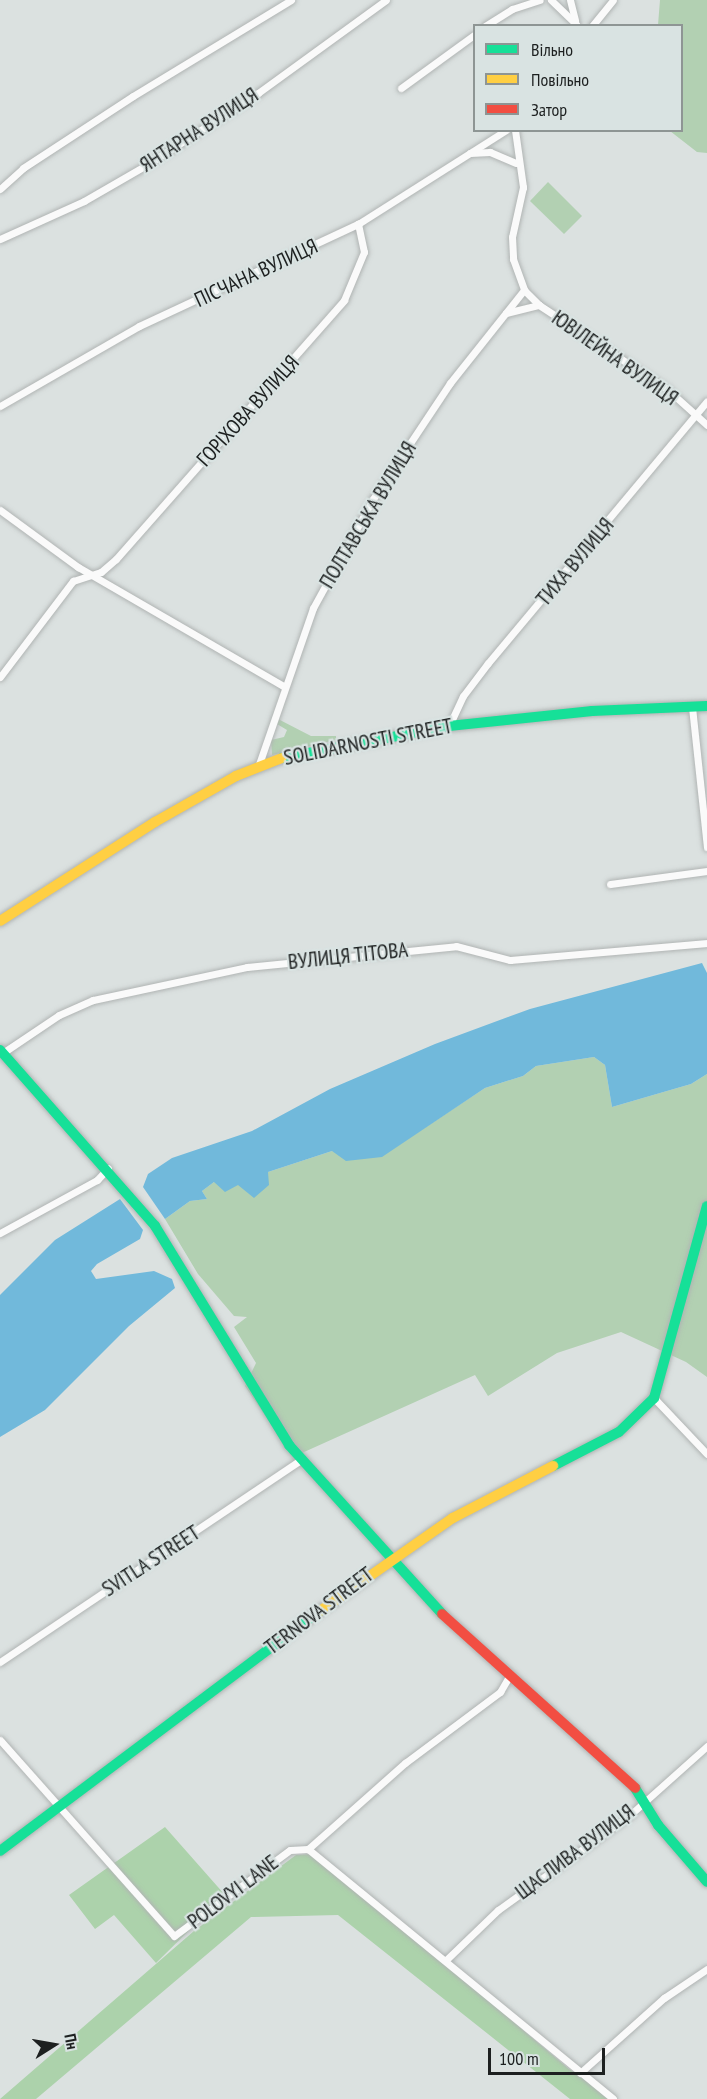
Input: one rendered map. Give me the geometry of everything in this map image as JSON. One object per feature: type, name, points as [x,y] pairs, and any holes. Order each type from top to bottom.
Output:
[{"type":"street","points":[[0,189],[23,168],[133,96],[291,0]]},
{"type":"street","name":"ЯНТАРНА ВУЛИЦЯ","points":[[0,239],[84,201],[148,164],[258,93],[386,0]]},
{"type":"street","points":[[488,24],[512,9],[540,0]]},
{"type":"street","points":[[550,0],[575,24]]},
{"type":"street","points":[[570,0],[576,24]]},
{"type":"street","points":[[594,24],[613,0]]},
{"type":"street","points":[[402,87],[473,36]]},
{"type":"street","name":"ПІСЧАНА ВУЛИЦЯ","points":[[0,406],[139,326],[358,224],[503,132]]},
{"type":"street","points":[[515,132],[516,163],[523,187],[512,237],[513,259],[524,290]]},
{"type":"street","points":[[467,154],[490,152],[516,163]]},
{"type":"street","name":"ГОРІХОВА ВУЛИЦЯ","points":[[0,677],[73,581],[116,559],[344,300],[364,252],[358,224]]},
{"type":"street","name":"ЮВІЛЕЙНА ВУЛИЦЯ","points":[[524,290],[539,305],[667,389],[707,425]]},
{"type":"street","name":"ПОЛТАВСЬКА ВУЛИЦЯ","points":[[260,765],[313,608],[373,499],[450,383],[524,290]]},
{"type":"street","points":[[506,313],[539,305]]},
{"type":"street","name":"ТИХА ВУЛИЦЯ","points":[[449,726],[463,696],[488,663],[694,414],[707,402]]},
{"type":"street","points":[[0,510],[90,574],[285,687]]},
{"type":"street","name":"SOLIDARNOSTI STREET","points":[[0,921],[155,822],[260,765],[323,746],[449,726],[592,711],[707,706]]},
{"type":"street","points":[[692,707],[707,847]]},
{"type":"street","points":[[610,884],[707,871]]},
{"type":"street","name":"ВУЛИЦЯ ТІТОВА","points":[[2,1051],[59,1015],[93,1000],[247,967],[456,946],[510,960],[707,943]]},
{"type":"street","points":[[2,1051],[108,1168],[155,1226],[302,1459],[388,1561],[560,1724],[632,1783],[642,1800],[707,1882]]},
{"type":"street","points":[[0,1233],[98,1180],[108,1168]]},
{"type":"street","points":[[707,1206],[654,1398],[707,1454]]},
{"type":"street","name":"TERNOVA STREET","points":[[0,1851],[388,1561],[453,1518],[619,1432],[654,1398]]},
{"type":"street","name":"SVITLA STREET","points":[[0,1662],[302,1459]]},
{"type":"street","name":"POLOVYI LANE","points":[[56,1807],[174,1936],[290,1850],[308,1849],[405,1763],[500,1692],[510,1675]]},
{"type":"street","points":[[0,1740],[56,1807]]},
{"type":"street","name":"ЩАСЛИВА ВУЛИЦЯ","points":[[446,1960],[498,1910],[631,1814],[642,1800],[707,1746]]},
{"type":"street","points":[[308,1849],[613,2099]]},
{"type":"street","points":[[580,2073],[664,1998],[707,1969]]},
{"type":"green space","points":[[660,0],[707,0],[707,153],[697,152],[671,132],[683,132],[683,24],[658,24]]},
{"type":"green space","points":[[548,182],[582,216],[564,234],[530,201]]},
{"type":"green space","points":[[278,719],[311,736],[336,736],[336,740],[272,755],[271,740],[284,737],[287,730],[277,724]]},
{"type":"green space","points":[[594,1057],[605,1065],[612,1107],[691,1084],[707,1074],[707,1377],[686,1362],[621,1332],[557,1353],[488,1396],[475,1375],[293,1457],[245,1386],[256,1363],[234,1327],[247,1317],[234,1316],[198,1274],[165,1219],[190,1201],[207,1199],[202,1191],[214,1182],[268,1172],[332,1151],[382,1156],[485,1088],[523,1076],[536,1066]]},
{"type":"green space","points":[[165,1827],[225,1895],[156,1963],[114,1915],[95,1929],[69,1895]]},
{"type":"green space","points":[[315,1854],[569,2069],[615,2099],[570,2099],[338,1915],[251,1917],[36,2099],[0,2099],[194,1931],[296,1855]]},
{"type":"water","points":[[702,963],[707,973],[707,1074],[691,1084],[612,1107],[605,1065],[594,1057],[536,1066],[523,1076],[485,1088],[382,1157],[346,1161],[332,1151],[268,1172],[269,1185],[254,1198],[238,1185],[225,1192],[214,1182],[202,1191],[207,1199],[190,1201],[165,1219],[143,1187],[148,1174],[172,1158],[252,1131],[330,1089],[435,1044],[530,1009]]},
{"type":"water","points":[[120,1199],[143,1230],[140,1239],[97,1264],[91,1271],[96,1279],[154,1271],[172,1279],[175,1288],[129,1326],[45,1410],[0,1437],[0,1295],[55,1240]]},
{"type":"traffic: fast","points":[[282,758],[449,726],[592,711],[707,706]]},
{"type":"traffic: fast","points":[[0,1050],[155,1226],[289,1445],[442,1614]]},
{"type":"traffic: fast","points":[[553,1466],[619,1432],[654,1398],[707,1206]]},
{"type":"traffic: fast","points":[[0,1851],[320,1611]]},
{"type":"traffic: fast","points":[[635,1788],[658,1825],[707,1882]]},
{"type":"traffic: slow","points":[[0,921],[155,822],[236,776],[282,758]]},
{"type":"traffic: slow","points":[[320,1611],[453,1518],[553,1466]]},
{"type":"traffic: jam","points":[[442,1614],[635,1788]]}]
